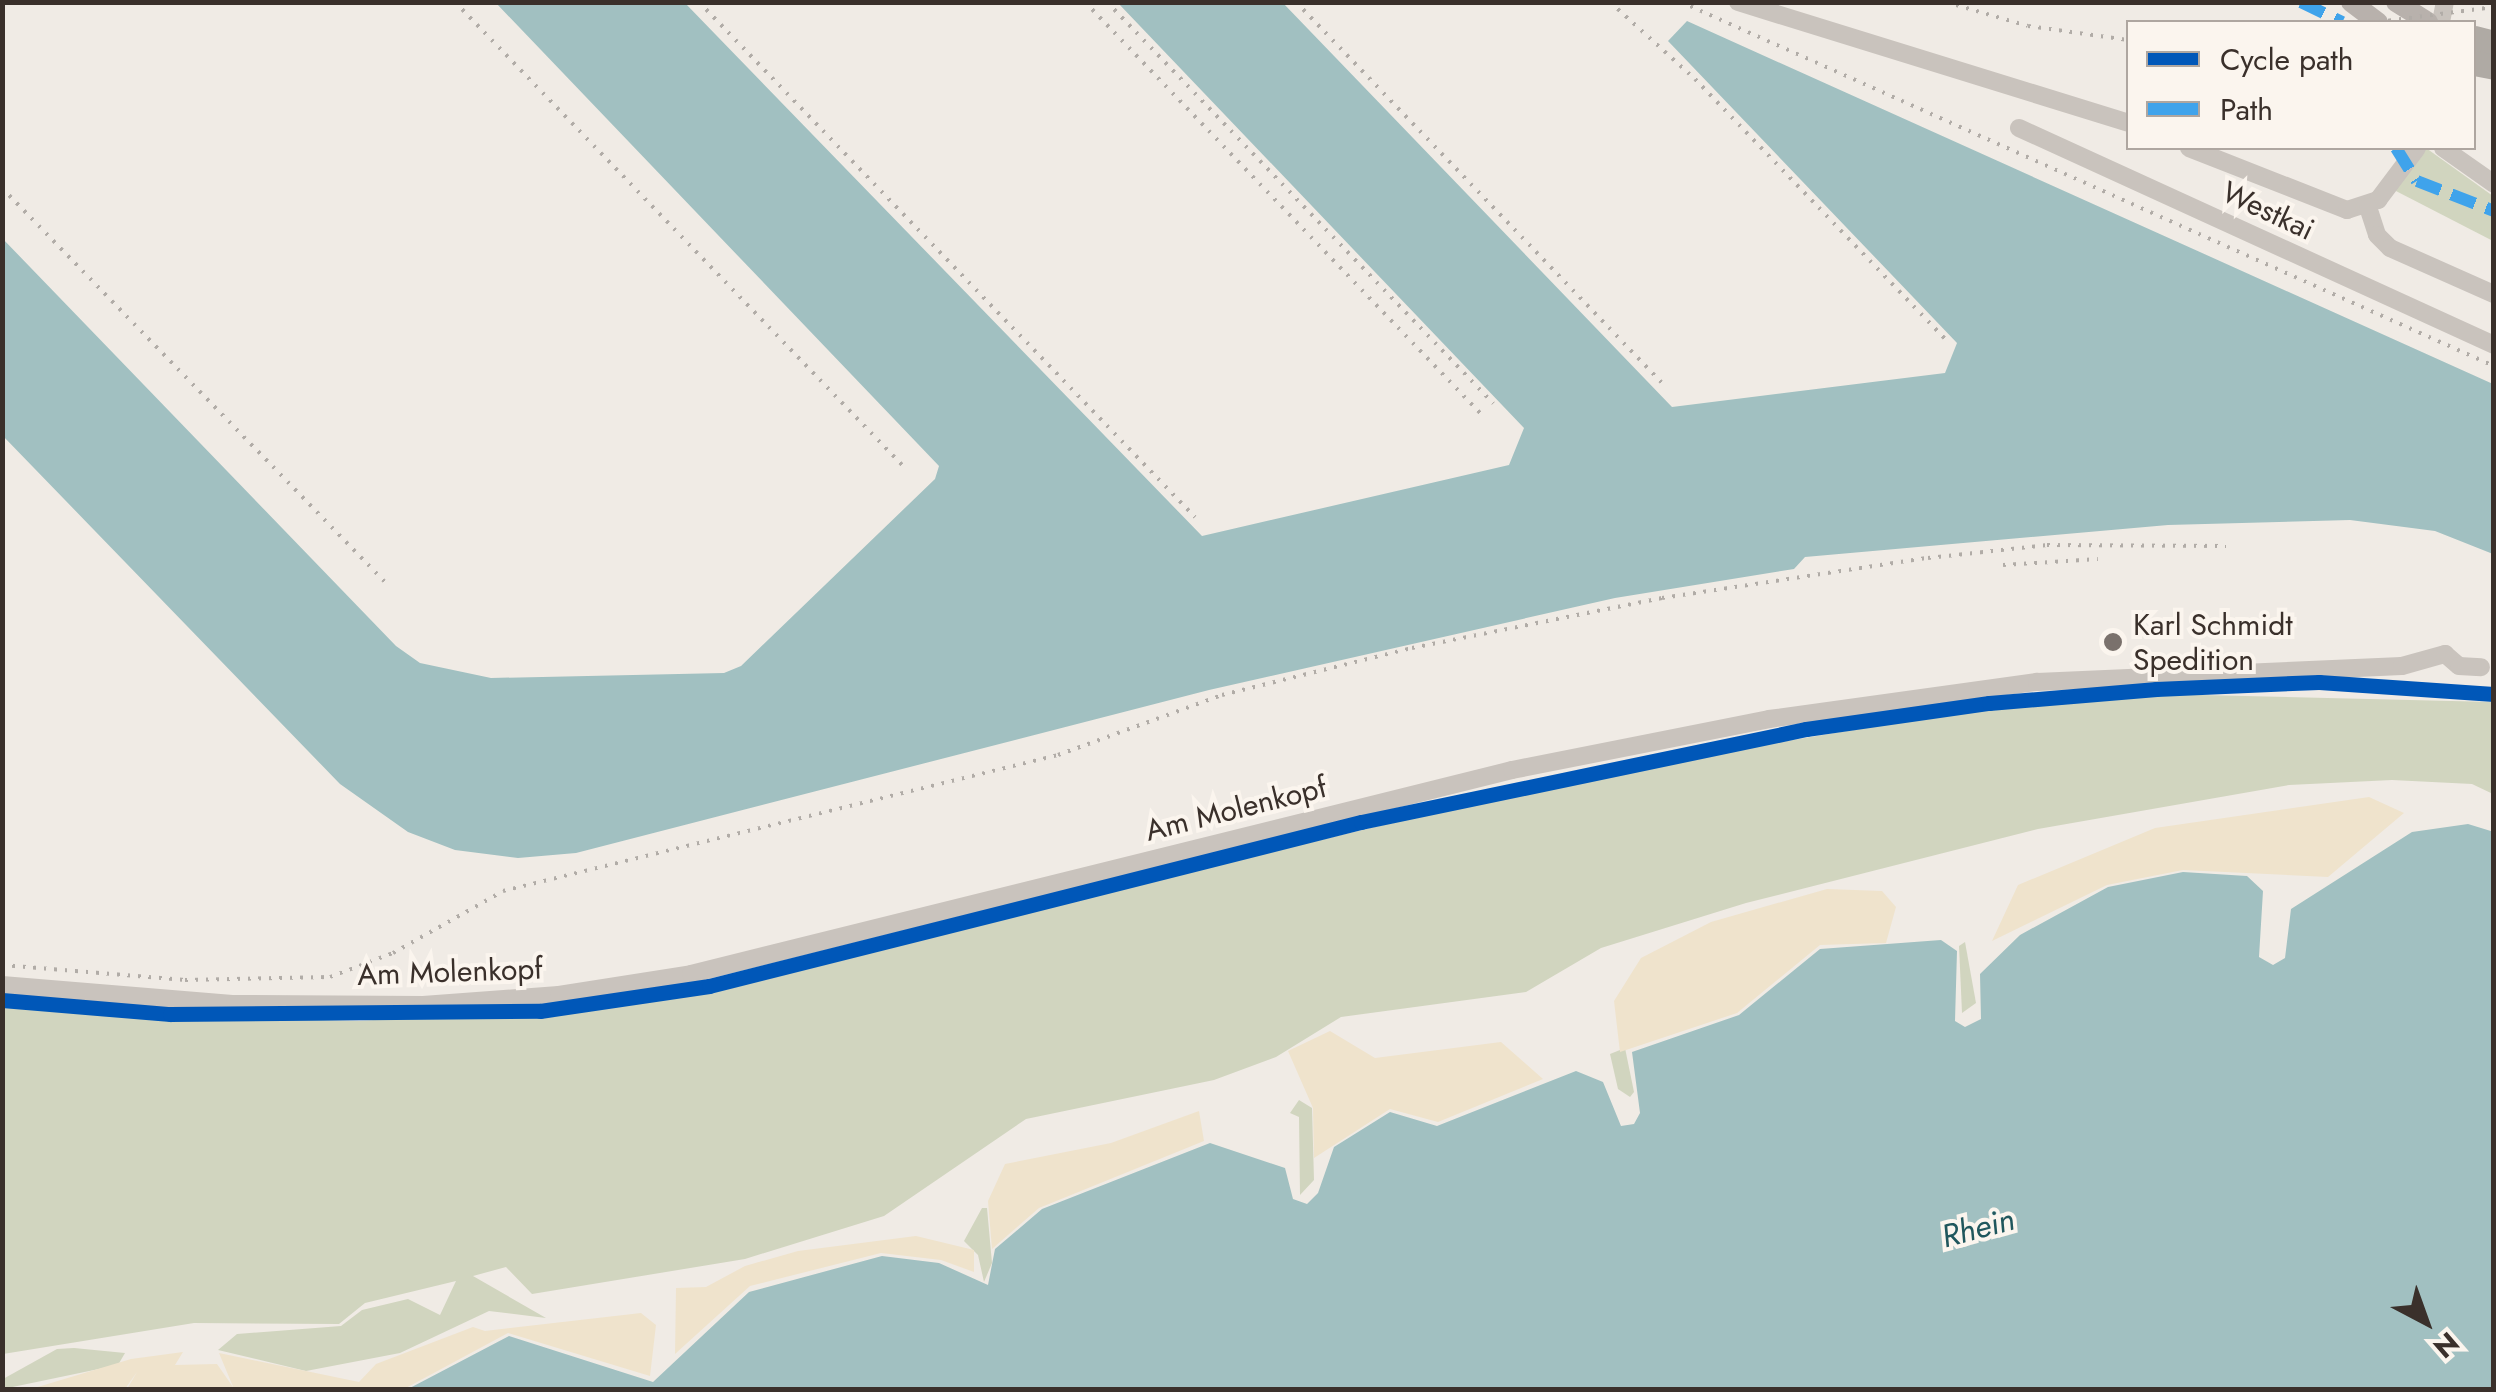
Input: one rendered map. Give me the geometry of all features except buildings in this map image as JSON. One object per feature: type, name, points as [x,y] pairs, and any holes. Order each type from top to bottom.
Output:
[{"type":"main road","points":[[2396,2],[2425,20]]},
{"type":"street","points":[[1738,2],[2126,122]]},
{"type":"street","name":"Westkai","points":[[2019,128],[2494,345]]},
{"type":"street","points":[[2195,150],[2347,210],[2368,207],[2404,155]]},
{"type":"street","points":[[2446,150],[2494,184]]},
{"type":"street","points":[[2368,207],[2377,235],[2390,248],[2494,294]]},
{"type":"street","name":"Am Molenkopf","points":[[2,985],[235,1004],[423,1005],[560,995],[691,974],[1512,770],[1769,718],[2037,682],[2402,666],[2445,654],[2459,666],[2481,667]]},
{"type":"green space","points":[[2424,150],[2429,150],[2493,196],[2493,241],[2394,190]]},
{"type":"green space","points":[[2159,694],[2493,702],[2493,794],[2472,784],[2392,780],[2289,785],[2038,829],[1746,903],[1601,948],[1526,992],[1341,1017],[1276,1057],[1214,1080],[1026,1119],[884,1216],[745,1259],[532,1294],[506,1267],[473,1276],[546,1318],[489,1311],[400,1353],[306,1371],[218,1350],[237,1334],[341,1326],[362,1310],[408,1299],[440,1315],[456,1281],[365,1303],[339,1324],[194,1323],[3,1354],[3,1002],[169,1016],[359,1021],[634,1003],[1619,769],[1990,707]]},
{"type":"green space","points":[[1965,942],[1976,1003],[1962,1013],[1959,946]]},
{"type":"green space","points":[[1625,1048],[1634,1092],[1630,1097],[1618,1089],[1610,1054]]},
{"type":"green space","points":[[1299,1100],[1312,1108],[1314,1180],[1300,1195],[1299,1117],[1290,1113]]},
{"type":"green space","points":[[982,1208],[987,1208],[992,1263],[984,1282],[978,1255],[964,1241]]},
{"type":"green space","points":[[57,1349],[125,1353],[118,1365],[3,1389],[3,1379]]},
{"type":"sand","points":[[2369,797],[2404,813],[2328,877],[2183,870],[2107,885],[1992,941],[2018,885],[2155,828]]},
{"type":"sand","points":[[1827,889],[1882,891],[1896,907],[1886,943],[1820,945],[1737,1013],[1620,1052],[1614,1001],[1641,958],[1711,922]]},
{"type":"sand","points":[[1330,1031],[1375,1058],[1501,1042],[1543,1079],[1438,1122],[1390,1109],[1314,1158],[1313,1108],[1288,1051]]},
{"type":"sand","points":[[1199,1111],[1204,1141],[1039,1208],[992,1249],[988,1201],[1005,1164],[1111,1143]]},
{"type":"sand","points":[[916,1236],[974,1250],[974,1272],[941,1260],[881,1253],[750,1286],[675,1354],[676,1288],[706,1287],[745,1266],[798,1251]]},
{"type":"sand","points":[[641,1313],[656,1325],[650,1376],[508,1333],[404,1389],[234,1389],[219,1353],[359,1382],[376,1364],[473,1327],[485,1331]]},
{"type":"sand","points":[[183,1352],[175,1365],[217,1364],[233,1387],[127,1389],[137,1372],[125,1389],[31,1389],[131,1359]]},
{"type":"water","points":[[496,3],[685,3],[1202,536],[1509,465],[1524,428],[1118,3],[1283,3],[1672,407],[1945,373],[1957,343],[1668,41],[1687,21],[2493,384],[2493,554],[2435,531],[2350,520],[2168,525],[1805,557],[1794,569],[1615,598],[1209,690],[576,853],[518,858],[455,850],[408,832],[340,784],[3,436],[2,238],[396,646],[420,663],[491,678],[724,673],[741,666],[935,479],[939,466]]},
{"type":"water","name":"Rhein","points":[[2468,824],[2494,832],[2493,1389],[408,1389],[509,1336],[653,1382],[749,1292],[882,1256],[939,1263],[988,1285],[995,1249],[1042,1209],[1210,1143],[1285,1168],[1293,1199],[1307,1204],[1318,1193],[1334,1147],[1390,1112],[1437,1126],[1576,1071],[1603,1082],[1621,1126],[1634,1124],[1640,1113],[1632,1052],[1739,1015],[1820,949],[1941,940],[1957,951],[1955,1021],[1965,1027],[1981,1019],[1980,974],[2020,935],[2108,887],[2183,872],[2247,876],[2263,891],[2259,957],[2273,965],[2285,958],[2291,909],[2412,832]]},
{"type":"railway","points":[[455,2],[904,467]]},
{"type":"railway","points":[[699,2],[1195,517]]},
{"type":"railway","points":[[1085,2],[1481,414]]},
{"type":"railway","points":[[1107,2],[1493,403]]},
{"type":"railway","points":[[1296,2],[1665,386]]},
{"type":"railway","points":[[1610,2],[1695,79],[1948,342]]},
{"type":"railway","points":[[1681,2],[2494,366]]},
{"type":"railway","points":[[1946,2],[2028,26],[2126,40]]},
{"type":"railway","points":[[2393,20],[2494,7]]},
{"type":"railway","points":[[2,188],[386,583]]},
{"type":"railway","points":[[2,965],[185,980],[330,977],[393,953],[503,891],[1058,755],[1222,695],[1412,648],[1662,598],[1928,558],[2047,545],[2226,546]]},
{"type":"railway","points":[[2003,565],[2098,559]]},
{"type":"marked path","points":[[2301,2],[2338,20]]},
{"type":"marked path","points":[[2397,150],[2417,181],[2494,211]]},
{"type":"cycle path","points":[[2,1000],[170,1014],[540,1011],[709,986],[1361,822],[1806,729],[1989,703],[2156,689],[2319,682],[2494,694]]},
{"type":"place","name":"Karl Schmidt Spedition","points":[[2113,642]]}]
